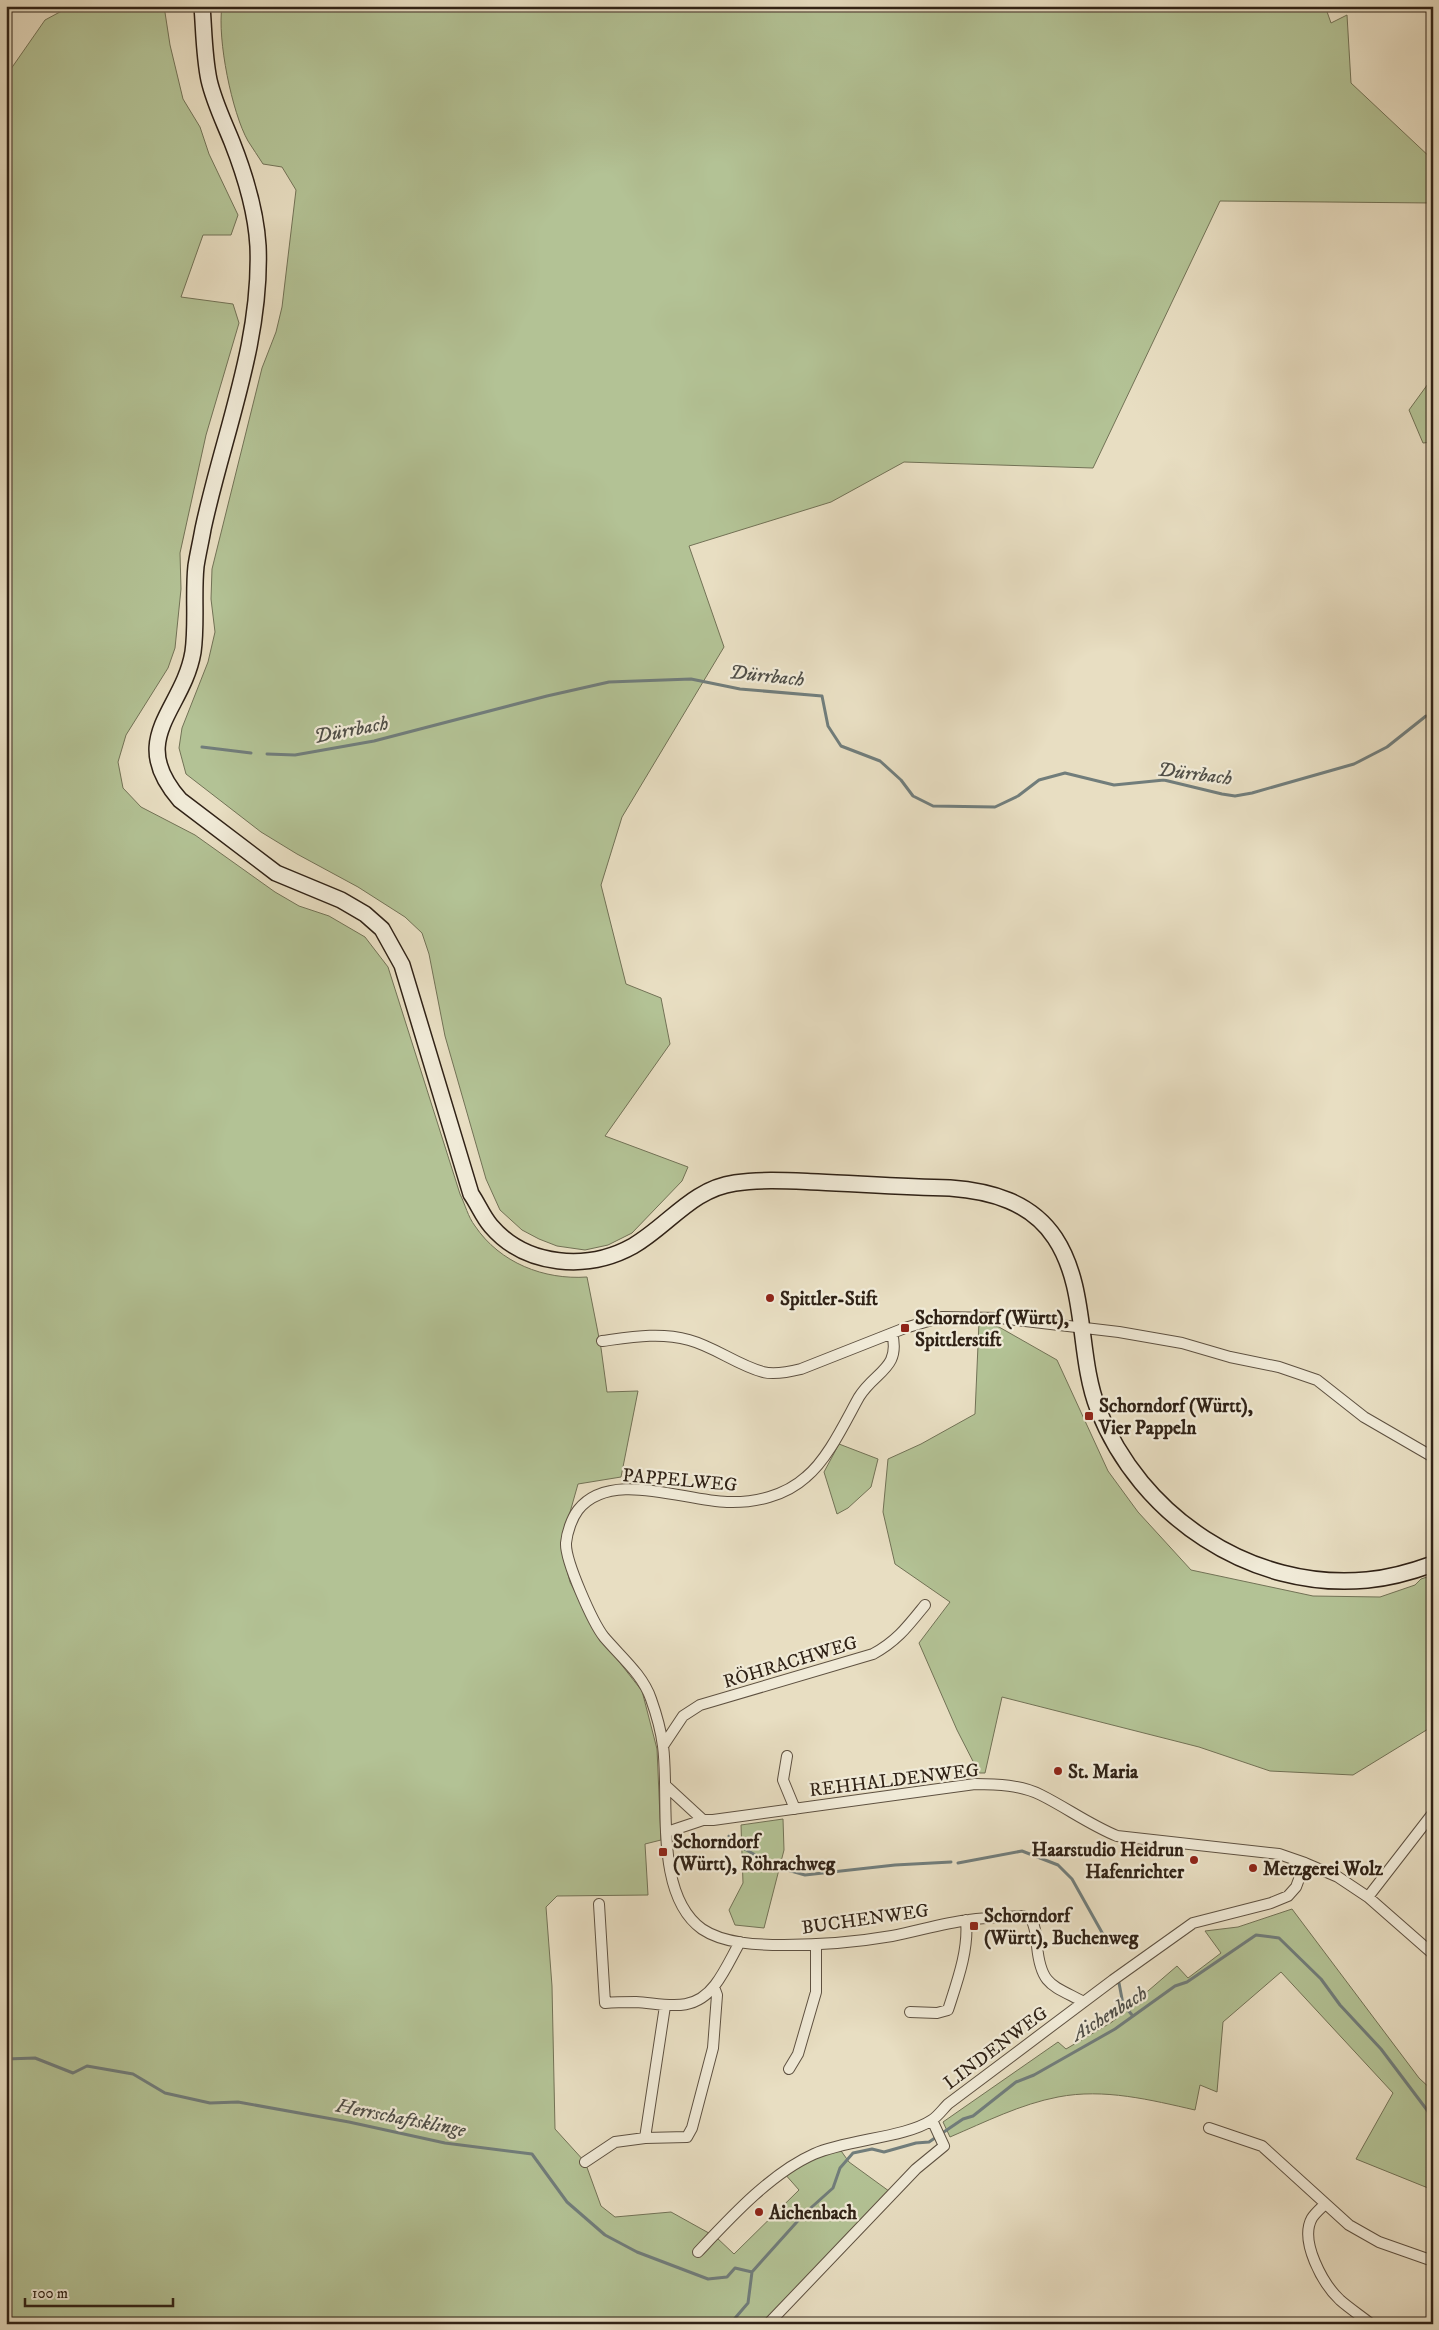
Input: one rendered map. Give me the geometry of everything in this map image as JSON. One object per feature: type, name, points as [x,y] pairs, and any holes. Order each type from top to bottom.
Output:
[{"type":"main road","points":[[202,6],[209,80],[249,193],[258,243],[258,282],[250,344],[204,526],[196,567],[195,633],[192,654],[185,676],[160,728],[157,748],[159,767],[167,785],[180,800],[276,873],[341,900],[365,914],[382,929],[402,966],[471,1194],[491,1226],[507,1240],[530,1254],[554,1260],[584,1263],[607,1258],[634,1245],[705,1192],[734,1183],[768,1180],[977,1190],[1012,1200],[1032,1214],[1055,1238],[1072,1274],[1080,1328],[1094,1396],[1114,1443],[1140,1481],[1162,1506],[1189,1529],[1233,1555],[1271,1569],[1317,1579],[1366,1580],[1411,1572],[1433,1564]]},
{"type":"street","points":[[602,1341],[660,1335],[675,1337],[697,1342],[764,1372],[784,1373],[801,1369],[892,1332],[942,1317],[1000,1318],[1119,1332],[1182,1343],[1230,1357],[1279,1367],[1317,1380],[1364,1417],[1433,1457]]},
{"type":"street","name":"PAPPELWEG","points":[[667,1832],[664,1746],[652,1699],[644,1683],[602,1634],[569,1562],[566,1544],[569,1528],[576,1512],[586,1500],[598,1493],[615,1490],[633,1489],[725,1502],[758,1500],[789,1489],[806,1477],[817,1466],[864,1390],[894,1359],[895,1343],[892,1332]]},
{"type":"street","name":"RÖHRACHWEG","points":[[664,1746],[684,1716],[700,1706],[873,1654],[890,1645],[906,1629],[925,1605]]},
{"type":"street","name":"REHHALDENWEG","points":[[787,1756],[783,1780],[795,1809]]},
{"type":"street","name":"REHHALDENWEG","points":[[667,1832],[703,1820],[727,1819],[975,1784],[1006,1785],[1039,1794],[1093,1826],[1117,1836],[1279,1854],[1305,1863],[1338,1878],[1368,1897],[1431,1948]]},
{"type":"street","points":[[665,1785],[703,1820]]},
{"type":"street","points":[[1368,1897],[1433,1812]]},
{"type":"street","name":"BUCHENWEG","points":[[667,1832],[668,1851],[679,1899],[691,1919],[704,1930],[740,1942],[816,1945],[891,1936],[966,1920],[1023,1916],[1031,1919],[1036,1926],[1039,1966],[1043,1975],[1052,1985],[1084,2002]]},
{"type":"street","name":"LINDENWEG","points":[[698,2252],[772,2180],[798,2162],[835,2146],[917,2127],[932,2120],[948,2104],[1193,1923],[1271,1903],[1288,1896],[1296,1887],[1305,1863]]},
{"type":"street","points":[[599,1904],[606,2002],[637,2002],[665,2006],[685,2005],[698,2000],[714,1987],[740,1942]]},
{"type":"street","points":[[910,2012],[937,2013],[948,2010],[964,1952],[967,1934],[966,1920]]},
{"type":"street","points":[[789,2069],[798,2054],[816,1992],[816,1945]]},
{"type":"street","points":[[585,2162],[614,2142],[645,2138],[687,2137],[692,2128],[713,2048],[717,1995],[714,1987]]},
{"type":"street","points":[[645,2138],[665,2006]]},
{"type":"street","points":[[768,2324],[916,2169],[944,2146],[932,2120]]},
{"type":"street","points":[[1209,2128],[1262,2146],[1349,2225],[1379,2242],[1433,2261]]},
{"type":"street","points":[[1325,2204],[1311,2219],[1308,2236],[1312,2256],[1323,2279],[1338,2299],[1371,2324]]},
{"type":"green space","points":[[71,6],[164,6],[170,45],[183,99],[200,127],[209,154],[238,215],[231,235],[203,235],[181,297],[233,304],[239,323],[206,435],[180,553],[181,589],[175,648],[168,668],[126,735],[118,762],[123,788],[141,807],[195,835],[275,892],[299,906],[329,916],[365,937],[388,967],[468,1215],[485,1239],[510,1259],[539,1272],[555,1276],[587,1277],[601,1348],[607,1392],[638,1391],[621,1477],[578,1484],[563,1537],[564,1559],[570,1582],[595,1631],[642,1691],[657,1749],[661,1840],[645,1844],[648,1895],[557,1896],[546,1907],[552,1986],[555,2129],[585,2162],[601,2206],[615,2217],[671,2212],[716,2237],[734,2254],[799,2190],[784,2173],[839,2148],[849,2162],[893,2194],[768,2324],[6,2324],[6,76],[45,20]]},
{"type":"green space","points":[[222,6],[1325,6],[1331,23],[1347,15],[1351,83],[1433,160],[1433,203],[1220,201],[1093,468],[904,462],[831,502],[689,546],[724,647],[622,817],[601,885],[626,984],[661,998],[670,1044],[605,1136],[688,1167],[682,1181],[632,1233],[608,1245],[585,1250],[557,1246],[522,1230],[500,1210],[486,1179],[445,1036],[429,954],[422,933],[405,917],[358,887],[261,832],[186,774],[179,748],[182,728],[208,662],[215,632],[211,599],[212,569],[262,368],[276,332],[282,307],[296,190],[282,167],[263,164],[242,129],[227,75],[222,37]]},
{"type":"green space","points":[[1433,377],[1433,442],[1423,443],[1409,410]]},
{"type":"green space","points":[[979,1322],[999,1327],[1057,1360],[1108,1471],[1138,1512],[1191,1570],[1313,1596],[1380,1597],[1415,1585],[1421,1579],[1433,1575],[1433,1726],[1353,1775],[1270,1771],[1199,1747],[1002,1697],[985,1773],[979,1773],[957,1730],[919,1643],[950,1602],[895,1564],[883,1512],[888,1459],[921,1444],[975,1414]]},
{"type":"green space","points":[[839,1444],[878,1459],[871,1487],[848,1508],[837,1514],[824,1472]]},
{"type":"green space","points":[[783,1819],[784,1850],[764,1928],[735,1925],[729,1910],[743,1883],[741,1825]]},
{"type":"green space","points":[[1292,1909],[1419,2078],[1433,2091],[1433,2190],[1356,2159],[1393,2093],[1281,1972],[1223,2022],[1217,2092],[1200,2085],[1195,2110],[1127,2096],[1075,2095],[1030,2104],[950,2137],[943,2122],[1058,2042],[1066,2049],[1112,2022],[1177,1966],[1188,1978],[1221,1953],[1205,1931],[1238,1927]]},
{"type":"waterway","name":"Dürrbach","points":[[267,754],[295,755],[374,741],[547,696],[609,682],[691,679],[740,689],[822,696],[828,726],[841,746],[880,761],[901,780],[913,796],[933,806],[995,807],[1018,796],[1039,780],[1065,773],[1114,785],[1164,780],[1235,796],[1252,793],[1354,764],[1387,747],[1426,716]]},
{"type":"waterway","name":"Dürrbach","points":[[202,747],[251,753]]},
{"type":"waterway","points":[[729,1836],[732,1839]]},
{"type":"waterway","points":[[738,1842],[741,1847],[759,1857],[763,1863],[805,1875],[895,1865],[951,1862]]},
{"type":"waterway","points":[[958,1863],[1022,1851],[1058,1865],[1072,1879],[1109,1945]]},
{"type":"waterway","name":"Aichenbach","points":[[730,2324],[748,2303],[752,2272],[804,2214],[833,2188],[840,2168],[853,2153],[872,2149],[884,2152],[916,2143],[929,2142],[963,2119],[973,2116],[1016,2082],[1034,2075],[1115,2029],[1175,1986],[1187,1982],[1256,1935],[1279,1938],[1321,1979],[1340,2005],[1381,2049],[1433,2118]]},
{"type":"waterway","points":[[1119,1983],[1123,2004],[1132,2015]]},
{"type":"waterway","name":"Herrschaftsklinge","points":[[6,2059],[35,2058],[73,2073],[87,2066],[133,2074],[165,2093],[210,2103],[238,2102],[349,2122],[445,2143],[532,2154],[567,2202],[605,2235],[637,2252],[708,2279],[727,2277],[735,2268],[752,2272]]},
{"type":"place","name":"Spittler-Stift","points":[[770,1298]]},
{"type":"place","name":"Schorndorf (Württ), Spittlerstift","points":[[905,1328]]},
{"type":"place","name":"Schorndorf (Württ), Vier Pappeln","points":[[1089,1416]]},
{"type":"place","name":"St. Maria","points":[[1058,1771]]},
{"type":"place","name":"Schorndorf (Württ), Röhrachweg","points":[[663,1852]]},
{"type":"place","name":"Haarstudio Heidrun Hafenrichter","points":[[1194,1860]]},
{"type":"place","name":"Metzgerei Wolz","points":[[1253,1868]]},
{"type":"place","name":"Schorndorf (Württ), Buchenweg","points":[[974,1926]]},
{"type":"place","name":"Aichenbach","points":[[759,2212]]}]
